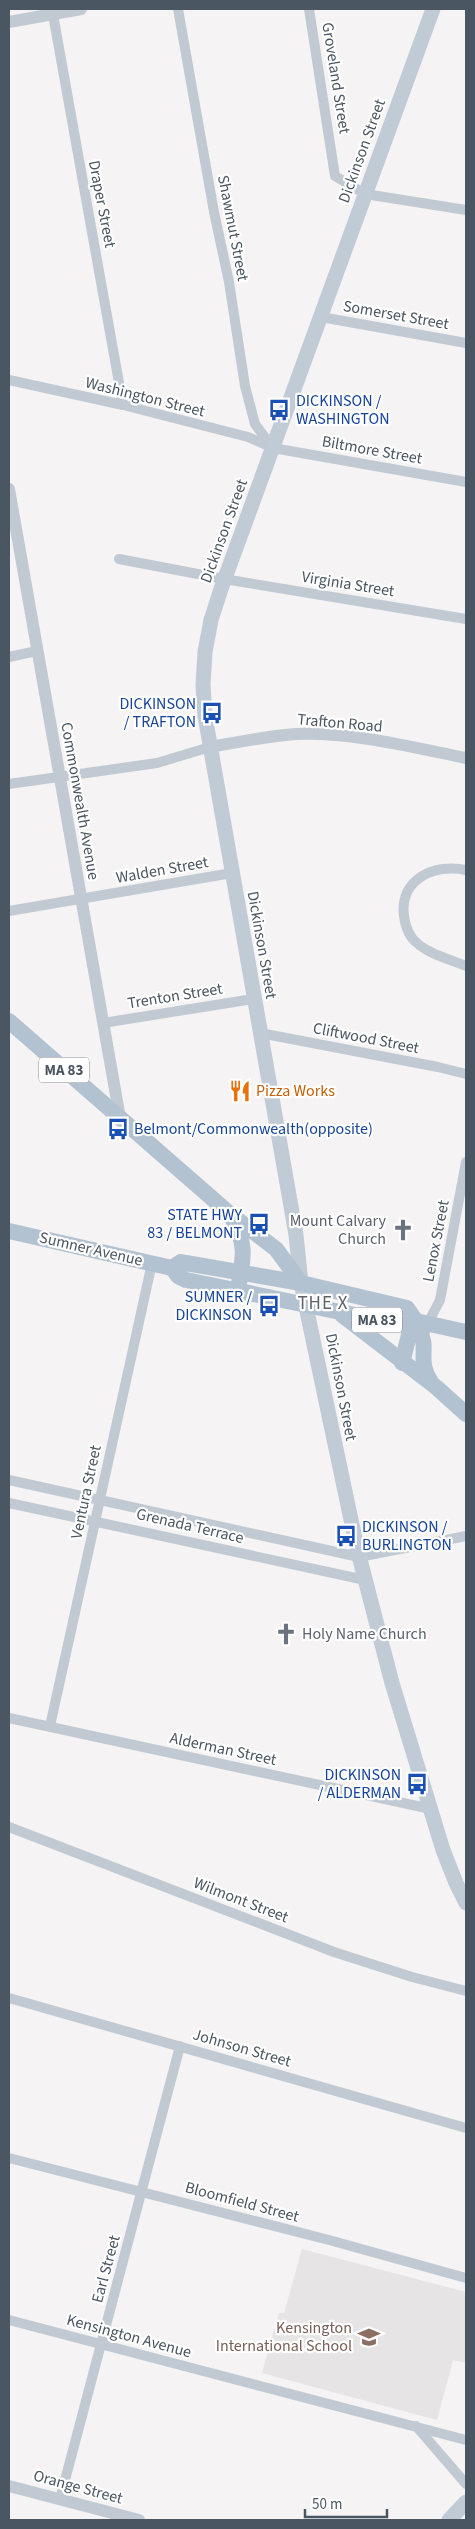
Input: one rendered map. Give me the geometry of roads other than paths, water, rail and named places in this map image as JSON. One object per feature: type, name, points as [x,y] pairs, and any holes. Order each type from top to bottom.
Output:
[{"type":"main road","name":"Dickinson Street","points":[[433,9],[224,579],[211,620],[203,669],[203,701],[253,999],[296,1235],[301,1282],[359,1558],[392,1683],[430,1809],[451,1872],[466,1903]]},
{"type":"main road","name":"MA 83","points":[[9,1021],[230,1214],[276,1249],[301,1282]]},
{"type":"main road","name":"MA 83","points":[[230,1214],[241,1232],[244,1247],[237,1292]]},
{"type":"main road","name":"Sumner Avenue","points":[[9,1231],[172,1268],[178,1276],[186,1280],[237,1292],[403,1325],[421,1325],[466,1332]]},
{"type":"main road","name":"Sumner Avenue","points":[[172,1268],[181,1262],[301,1282],[407,1308],[421,1325]]},
{"type":"main road","points":[[338,1312],[436,1388],[466,1414]]},
{"type":"main road","points":[[402,1363],[409,1335],[421,1325],[425,1340],[422,1365],[436,1388]]},
{"type":"main road","points":[[448,2520],[466,2502]]},
{"type":"street","points":[[9,22],[52,11],[81,9]]},
{"type":"street","name":"Shawmut Street","points":[[178,9],[214,212],[229,282],[245,386],[255,424],[273,448]]},
{"type":"street","name":"Groveland Street","points":[[309,9],[335,176],[365,194]]},
{"type":"street","name":"Draper Street","points":[[52,11],[123,406]]},
{"type":"street","points":[[365,194],[466,210]]},
{"type":"street","name":"Somerset Street","points":[[321,317],[466,343]]},
{"type":"street","name":"Washington Street","points":[[9,380],[248,437],[273,448]]},
{"type":"street","name":"Biltmore Street","points":[[273,448],[466,482]]},
{"type":"street","name":"Commonwealth Avenue","points":[[9,489],[12,530],[60,776],[80,899],[120,1118]]},
{"type":"street","name":"Virginia Street","points":[[119,559],[224,579],[466,619]]},
{"type":"street","points":[[9,657],[37,651]]},
{"type":"street","name":"Trafton Road","points":[[210,747],[267,737],[306,734],[377,742],[466,758]]},
{"type":"street","points":[[9,784],[157,763],[210,747]]},
{"type":"street","points":[[466,870],[446,868],[425,873],[411,884],[403,907],[406,926],[414,940],[432,952],[466,966]]},
{"type":"street","name":"Walden Street","points":[[9,911],[232,873]]},
{"type":"street","name":"Trenton Street","points":[[102,1023],[253,999]]},
{"type":"street","name":"Cliftwood Street","points":[[260,1033],[466,1074]]},
{"type":"street","name":"Lenox Street","points":[[421,1325],[440,1300],[466,1162]]},
{"type":"street","name":"Ventura Street","points":[[50,1726],[152,1263]]},
{"type":"street","name":"Grenada Terrace","points":[[9,1480],[359,1558]]},
{"type":"street","name":"Grenada Terrace","points":[[9,1503],[365,1580]]},
{"type":"street","points":[[359,1558],[466,1536]]},
{"type":"street","name":"Alderman Street","points":[[9,1718],[430,1809]]},
{"type":"street","name":"Wilmont Street","points":[[9,1827],[334,1952],[412,1977],[466,1991]]},
{"type":"street","name":"Johnson Street","points":[[9,1998],[466,2128]]},
{"type":"street","name":"Earl Street","points":[[60,2499],[180,2046]]},
{"type":"street","name":"Bloomfield Street","points":[[9,2158],[466,2278]]},
{"type":"street","name":"Kensington Avenue","points":[[9,2320],[466,2440]]},
{"type":"street","points":[[416,2426],[466,2484]]},
{"type":"street","name":"Orange Street","points":[[9,2486],[60,2499],[120,2518],[139,2520]]},
{"type":"place","name":"DICKINSON / WASHINGTON","points":[[279,410]]},
{"type":"place","name":"DICKINSON / TRAFTON","points":[[212,713]]},
{"type":"place","name":"Pizza Works","points":[[240,1091]]},
{"type":"place","name":"Belmont/Commonwealth(opposite)","points":[[118,1129]]},
{"type":"place","name":"STATE HWY 83 / BELMONT","points":[[259,1224]]},
{"type":"place","name":"Mount Calvary Church","points":[[403,1230]]},
{"type":"place","name":"SUMNER / DICKINSON","points":[[269,1306]]},
{"type":"place","name":"DICKINSON / BURLINGTON","points":[[346,1536]]},
{"type":"place","name":"Holy Name Church","points":[[286,1634]]},
{"type":"place","name":"DICKINSON / ALDERMAN","points":[[417,1784]]},
{"type":"place","name":"Kensington International School","points":[[369,2337]]},
{"type":"district","name":"THE X","points":[[323,1303]]}]
